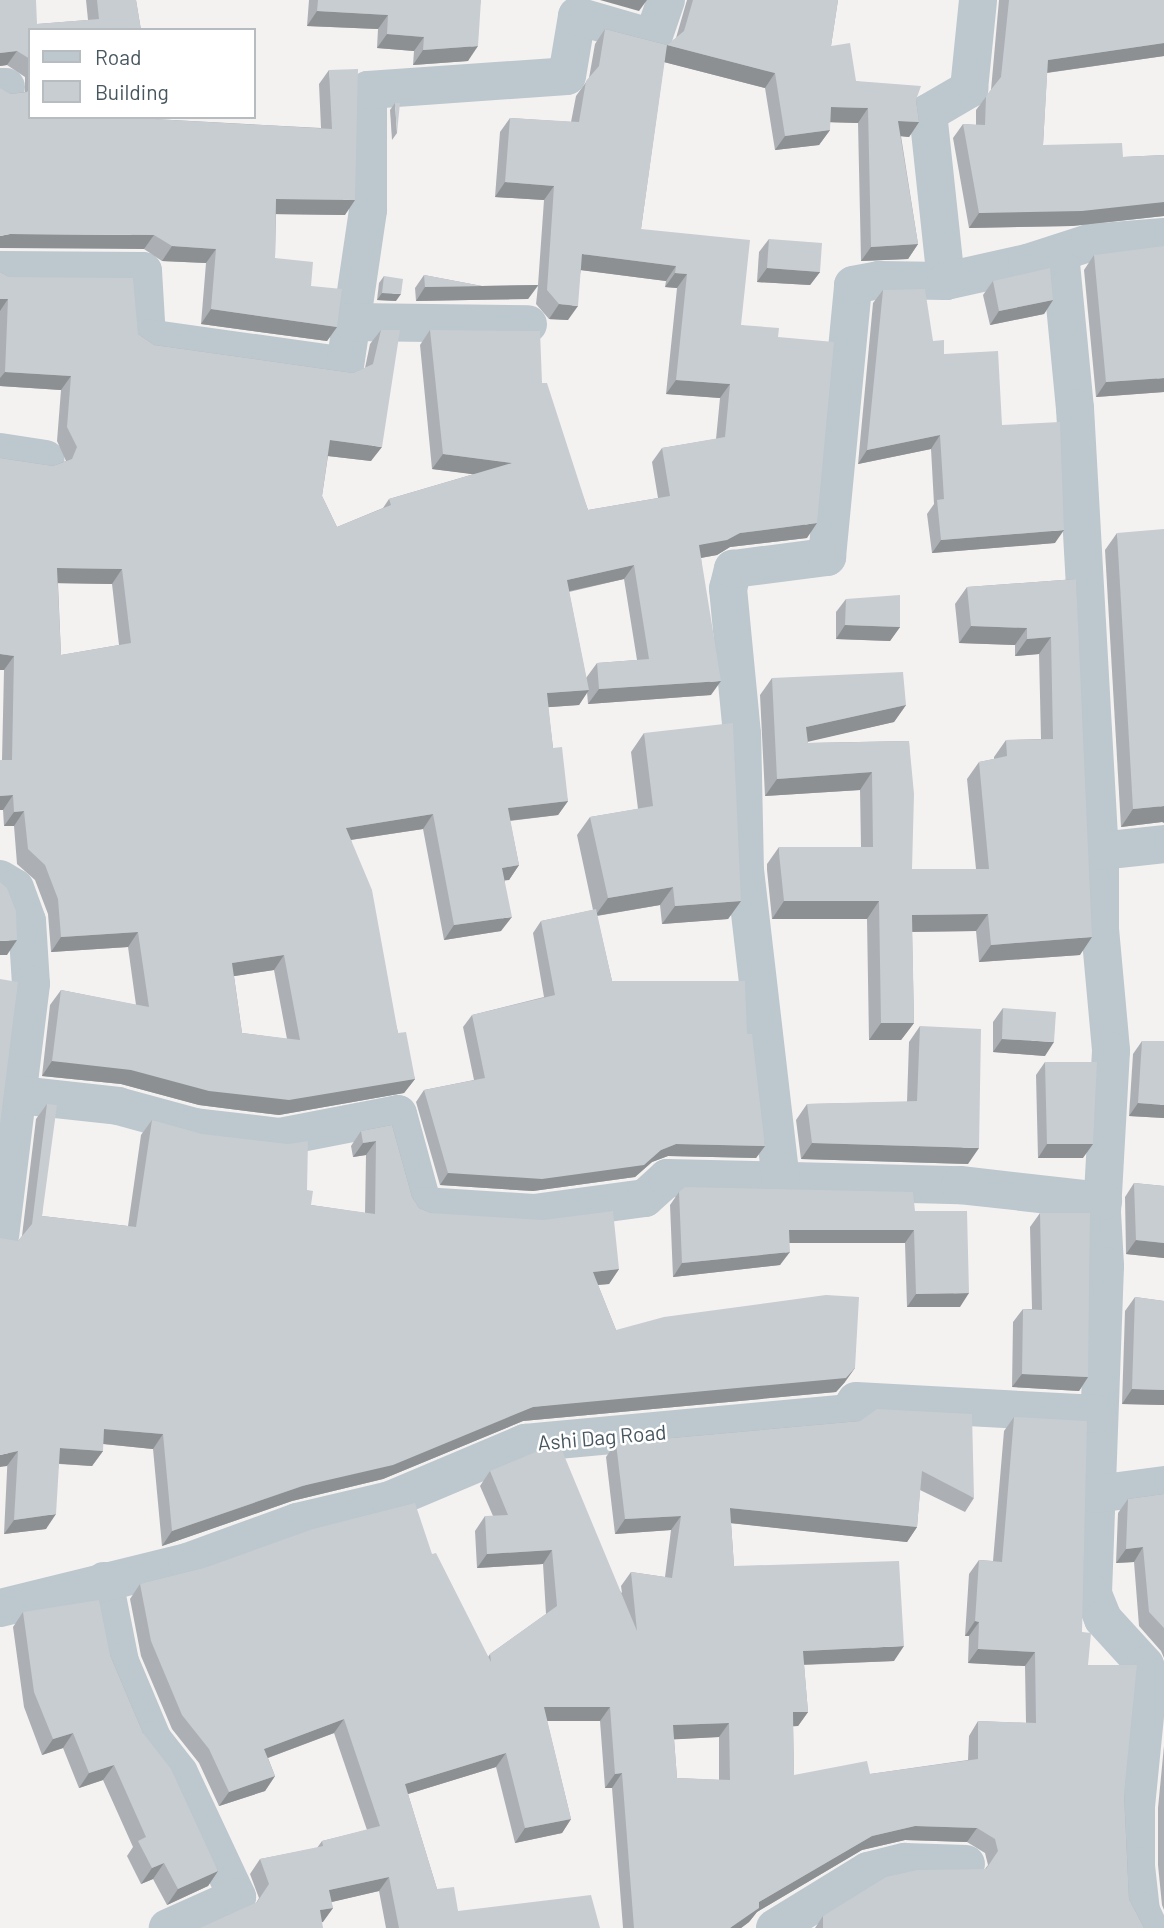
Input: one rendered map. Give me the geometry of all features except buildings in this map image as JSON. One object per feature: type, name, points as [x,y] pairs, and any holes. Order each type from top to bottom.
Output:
[{"type":"street","points":[[0,270],[143,271],[147,338],[345,366],[368,210],[368,90],[567,76],[577,16],[653,38],[666,0]]},
{"type":"street","points":[[946,281],[928,113],[969,89],[978,0]]},
{"type":"street","points":[[781,1181],[744,872],[742,734],[729,590],[733,569],[827,557],[853,285],[879,280],[946,281],[1060,253],[1088,243],[1164,237]]},
{"type":"street","points":[[1060,253],[1075,408],[1100,851],[1100,929],[1111,1051],[1103,1201],[1093,1594],[1103,1619],[1145,1665],[1149,1676],[1136,1807],[1136,1866],[1141,1911],[1149,1928]]},
{"type":"street","points":[[352,321],[528,324]]},
{"type":"street","points":[[0,452],[45,459]]},
{"type":"street","points":[[1100,851],[1164,844]]},
{"type":"street","points":[[0,879],[15,888],[27,921],[31,984],[0,1235]]},
{"type":"street","points":[[19,1095],[118,1106],[195,1127],[279,1137],[398,1114],[423,1206],[534,1213],[645,1198],[667,1178],[960,1185],[1103,1201]]},
{"type":"street","name":"Ashi Dag Road","points":[[0,1608],[187,1562],[297,1522],[390,1500],[525,1443],[848,1412],[856,1401],[1098,1414]]},
{"type":"street","points":[[1096,1494],[1164,1485]]},
{"type":"street","points":[[104,1581],[120,1662],[153,1740],[179,1773],[237,1897],[168,1928]]},
{"type":"street","points":[[775,1928],[868,1871],[905,1862],[966,1864]]}]
